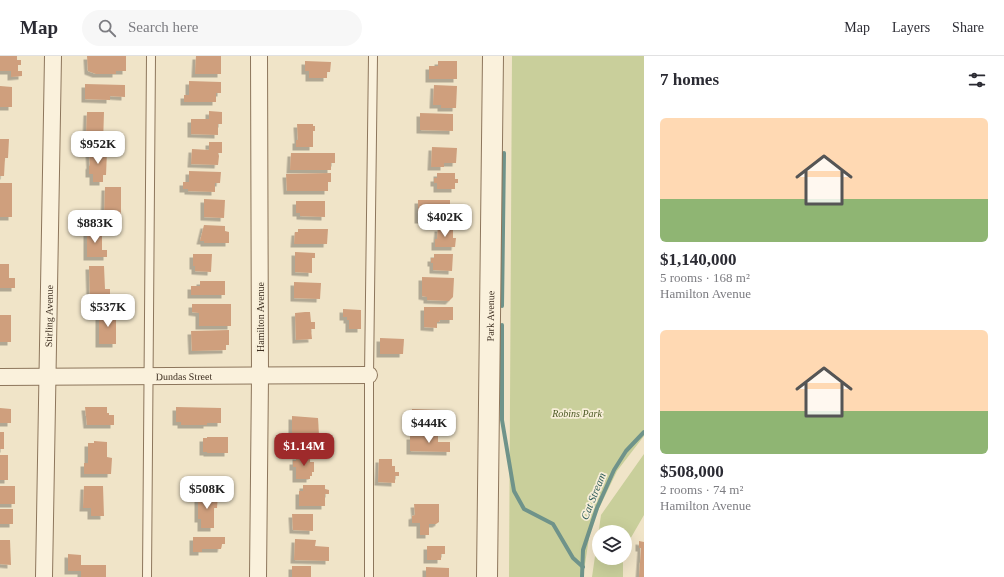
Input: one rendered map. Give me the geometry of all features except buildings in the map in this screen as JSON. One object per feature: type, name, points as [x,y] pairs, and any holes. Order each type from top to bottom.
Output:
[{"type":"street","name":"Stirling Avenue","points":[[44,577],[53,56]]},
{"type":"street","name":"Hamilton Avenue","points":[[258,577],[260,376],[259,56]]},
{"type":"street","name":"Park Avenue","points":[[486,577],[493,56]]},
{"type":"street","name":"Dundas Street","points":[[0,377],[369,375]]},
{"type":"lane","points":[[147,577],[151,56]]},
{"type":"lane","points":[[369,577],[369,375],[373,56]]},
{"type":"green space","name":"Robins Park","points":[[512,56],[644,56],[644,436],[617,471],[591,525],[583,577],[509,577]]},
{"type":"green space","points":[[644,454],[644,515],[632,536],[632,525],[600,525],[601,515]]},
{"type":"green space","points":[[594,565],[623,565],[623,577],[592,577]]},
{"type":"waterway","points":[[502,306],[504,153]]},
{"type":"waterway","points":[[502,325],[502,420],[514,491],[524,509],[553,524],[573,558],[583,567]]},
{"type":"waterway","name":"Cat Stream","points":[[582,577],[583,550],[597,508],[614,470],[626,451],[644,432]]}]
